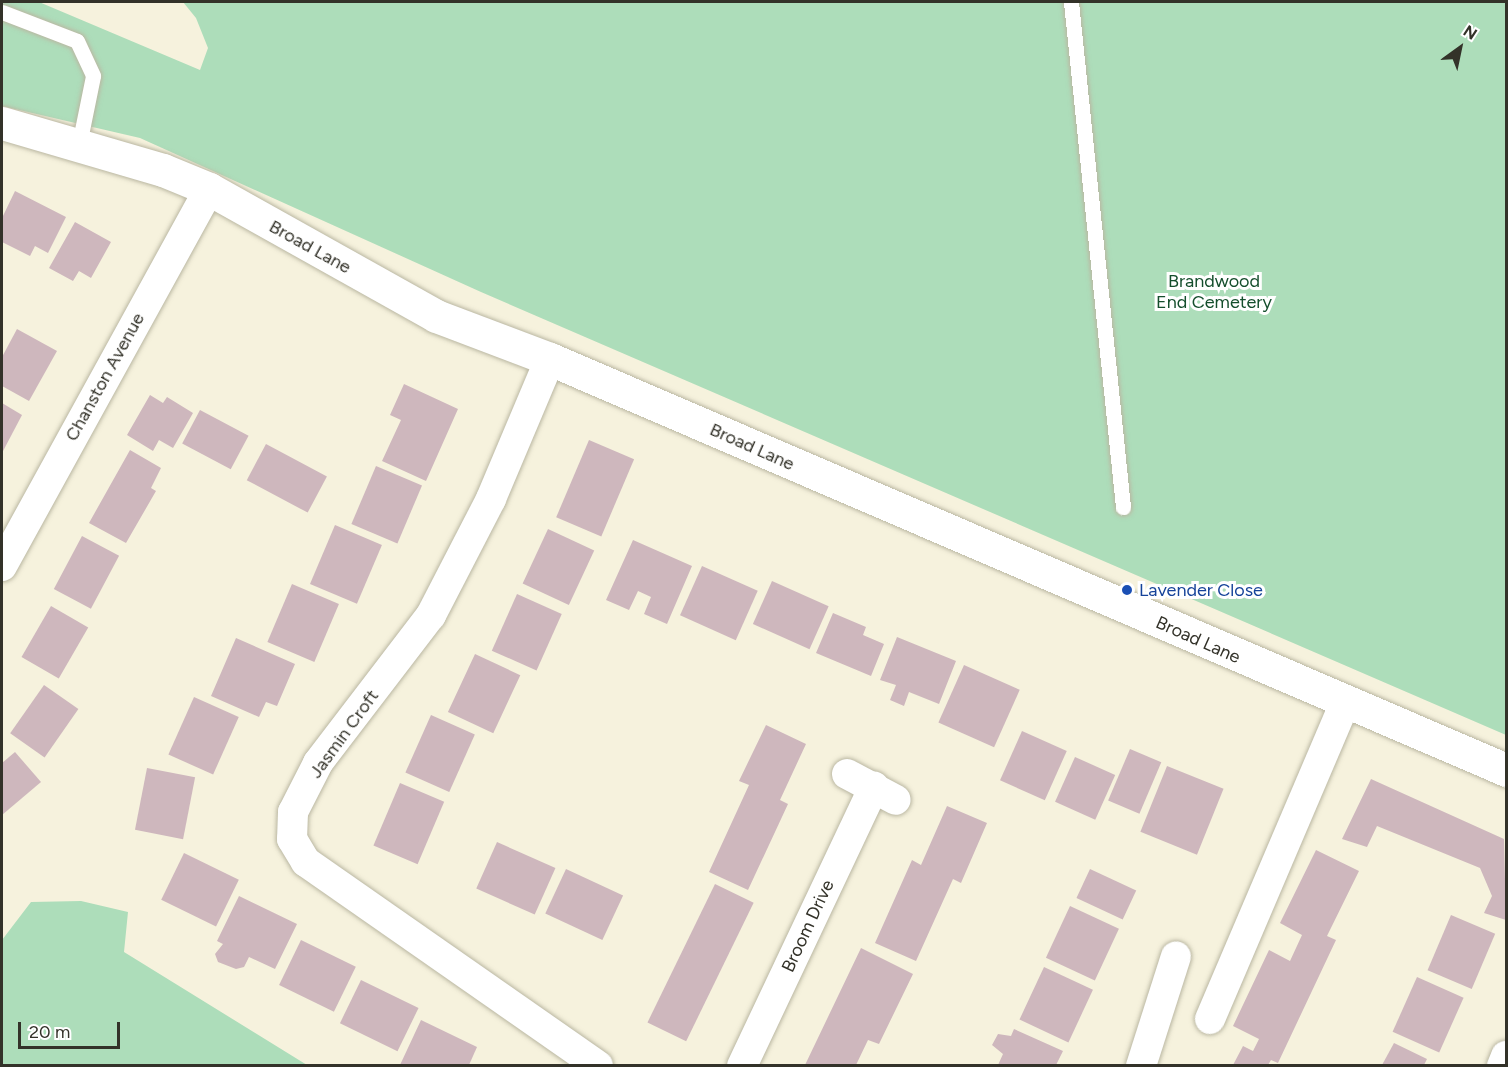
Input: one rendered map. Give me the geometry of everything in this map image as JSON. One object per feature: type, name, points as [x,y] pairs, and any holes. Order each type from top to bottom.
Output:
[{"type":"street","name":"Broad Lane","points":[[2,123],[163,170],[209,189],[436,316],[550,358],[1345,703],[1506,770]]},
{"type":"street","name":"Chanston Avenue","points":[[2,566],[209,189]]},
{"type":"street","name":"Jasmin Croft","points":[[550,358],[491,499],[431,615],[318,764],[293,812],[292,839],[306,862],[598,1065]]},
{"type":"street","points":[[1210,1019],[1345,703]]},
{"type":"street","name":"Broom Drive","points":[[742,1065],[885,793],[847,774]]},
{"type":"street","points":[[1141,1065],[1176,956]]},
{"type":"street","points":[[1502,1065],[1506,1056]]},
{"type":"lane","points":[[1071,2],[1124,507]]},
{"type":"lane","points":[[2,12],[77,41],[93,76],[79,146]]},
{"type":"green space","name":"Brandwood End Cemetery","points":[[2,2],[39,2],[200,70],[208,48],[196,18],[183,2],[1506,2],[1506,735],[481,292],[140,138],[2,106]]},
{"type":"green space","points":[[81,901],[128,912],[124,952],[307,1065],[2,1065],[2,940],[31,902]]},
{"type":"building","points":[[15,191],[66,217],[48,253],[35,246],[30,256],[2,242],[2,218]]},
{"type":"building","points":[[75,222],[111,242],[91,278],[79,271],[73,281],[49,268]]},
{"type":"building","points":[[17,329],[57,351],[29,401],[2,386],[2,357]]},
{"type":"building","points":[[404,384],[458,409],[426,481],[382,461],[401,420],[390,415]]},
{"type":"building","points":[[150,395],[163,403],[167,397],[193,413],[173,448],[159,440],[153,451],[127,435]]},
{"type":"building","points":[[2,403],[22,415],[2,453]]},
{"type":"building","points":[[200,410],[249,436],[231,469],[182,444]]},
{"type":"building","points":[[589,440],[634,459],[601,536],[556,517]]},
{"type":"building","points":[[266,444],[327,476],[308,513],[247,480]]},
{"type":"building","points":[[130,450],[161,468],[151,488],[156,491],[126,543],[89,523]]},
{"type":"building","points":[[376,466],[422,486],[397,544],[351,524]]},
{"type":"building","points":[[335,525],[382,545],[357,604],[310,584]]},
{"type":"building","points":[[548,529],[594,551],[569,605],[523,583]]},
{"type":"building","points":[[82,536],[119,556],[91,609],[54,589]]},
{"type":"building","points":[[633,540],[692,566],[667,624],[644,614],[651,597],[638,591],[629,610],[606,600]]},
{"type":"building","points":[[702,566],[758,591],[736,640],[680,615]]},
{"type":"building","points":[[772,581],[829,606],[810,649],[753,624]]},
{"type":"building","points":[[292,584],[339,604],[314,662],[267,642]]},
{"type":"building","points":[[517,594],[562,614],[537,671],[492,651]]},
{"type":"building","points":[[51,606],[88,628],[59,679],[22,657]]},
{"type":"building","points":[[833,613],[866,627],[863,635],[884,644],[871,676],[816,653]]},
{"type":"building","points":[[897,637],[956,661],[939,704],[909,692],[904,706],[890,700],[896,685],[880,680]]},
{"type":"building","points":[[236,638],[295,664],[277,706],[266,702],[259,717],[211,696]]},
{"type":"building","points":[[475,654],[520,675],[493,733],[448,712]]},
{"type":"building","points":[[964,665],[1020,690],[994,747],[938,723]]},
{"type":"building","points":[[44,685],[78,709],[45,757],[10,733]]},
{"type":"building","points":[[194,697],[239,717],[213,774],[168,755]]},
{"type":"building","points":[[431,715],[475,735],[449,792],[405,773]]},
{"type":"building","points":[[766,725],[806,744],[780,800],[788,804],[748,890],[709,872],[749,785],[739,781]]},
{"type":"building","points":[[1022,731],[1067,751],[1045,800],[1000,780]]},
{"type":"building","points":[[1130,749],[1161,762],[1139,814],[1108,801]]},
{"type":"building","points":[[15,752],[41,782],[2,815],[2,763]]},
{"type":"building","points":[[1075,757],[1115,775],[1095,820],[1055,802]]},
{"type":"building","points":[[1167,766],[1224,789],[1197,855],[1140,832]]},
{"type":"building","points":[[147,768],[195,777],[183,839],[135,830]]},
{"type":"building","points":[[1371,779],[1504,839],[1506,920],[1484,913],[1492,896],[1480,868],[1377,826],[1367,847],[1342,839]]},
{"type":"building","points":[[400,783],[444,802],[418,864],[373,846]]},
{"type":"building","points":[[947,806],[987,823],[961,883],[953,879],[916,961],[875,943],[912,860],[921,865]]},
{"type":"building","points":[[497,842],[555,868],[535,915],[476,889]]},
{"type":"building","points":[[1316,850],[1359,871],[1327,936],[1336,940],[1278,1063],[1271,1060],[1268,1065],[1233,1065],[1243,1046],[1253,1051],[1259,1039],[1233,1026],[1269,950],[1290,961],[1302,935],[1280,923]]},
{"type":"building","points":[[184,853],[239,880],[216,926],[161,900]]},
{"type":"building","points":[[566,869],[623,896],[602,940],[545,913]]},
{"type":"building","points":[[1090,869],[1136,891],[1123,920],[1076,898]]},
{"type":"building","points":[[715,884],[754,903],[686,1041],[647,1022]]},
{"type":"building","points":[[239,896],[297,924],[275,969],[249,957],[244,967],[236,969],[218,962],[215,954],[223,944],[217,941]]},
{"type":"building","points":[[1070,906],[1119,929],[1095,980],[1046,958]]},
{"type":"building","points":[[1451,915],[1495,934],[1472,989],[1428,970]]},
{"type":"building","points":[[301,940],[356,967],[334,1012],[279,985]]},
{"type":"building","points":[[861,948],[913,974],[879,1044],[868,1040],[856,1065],[805,1065]]},
{"type":"building","points":[[1044,967],[1093,990],[1068,1042],[1019,1020]]},
{"type":"building","points":[[1417,977],[1464,998],[1439,1053],[1393,1032]]},
{"type":"building","points":[[361,980],[419,1008],[397,1051],[340,1023]]},
{"type":"building","points":[[421,1020],[477,1047],[469,1065],[400,1065]]},
{"type":"building","points":[[1014,1029],[1063,1051],[1056,1065],[998,1065],[1003,1054],[992,1045],[998,1034],[1011,1036]]},
{"type":"building","points":[[1394,1043],[1427,1059],[1424,1065],[1382,1065]]},
{"type":"place","name":"Lavender Close","points":[[1127,590]]}]
